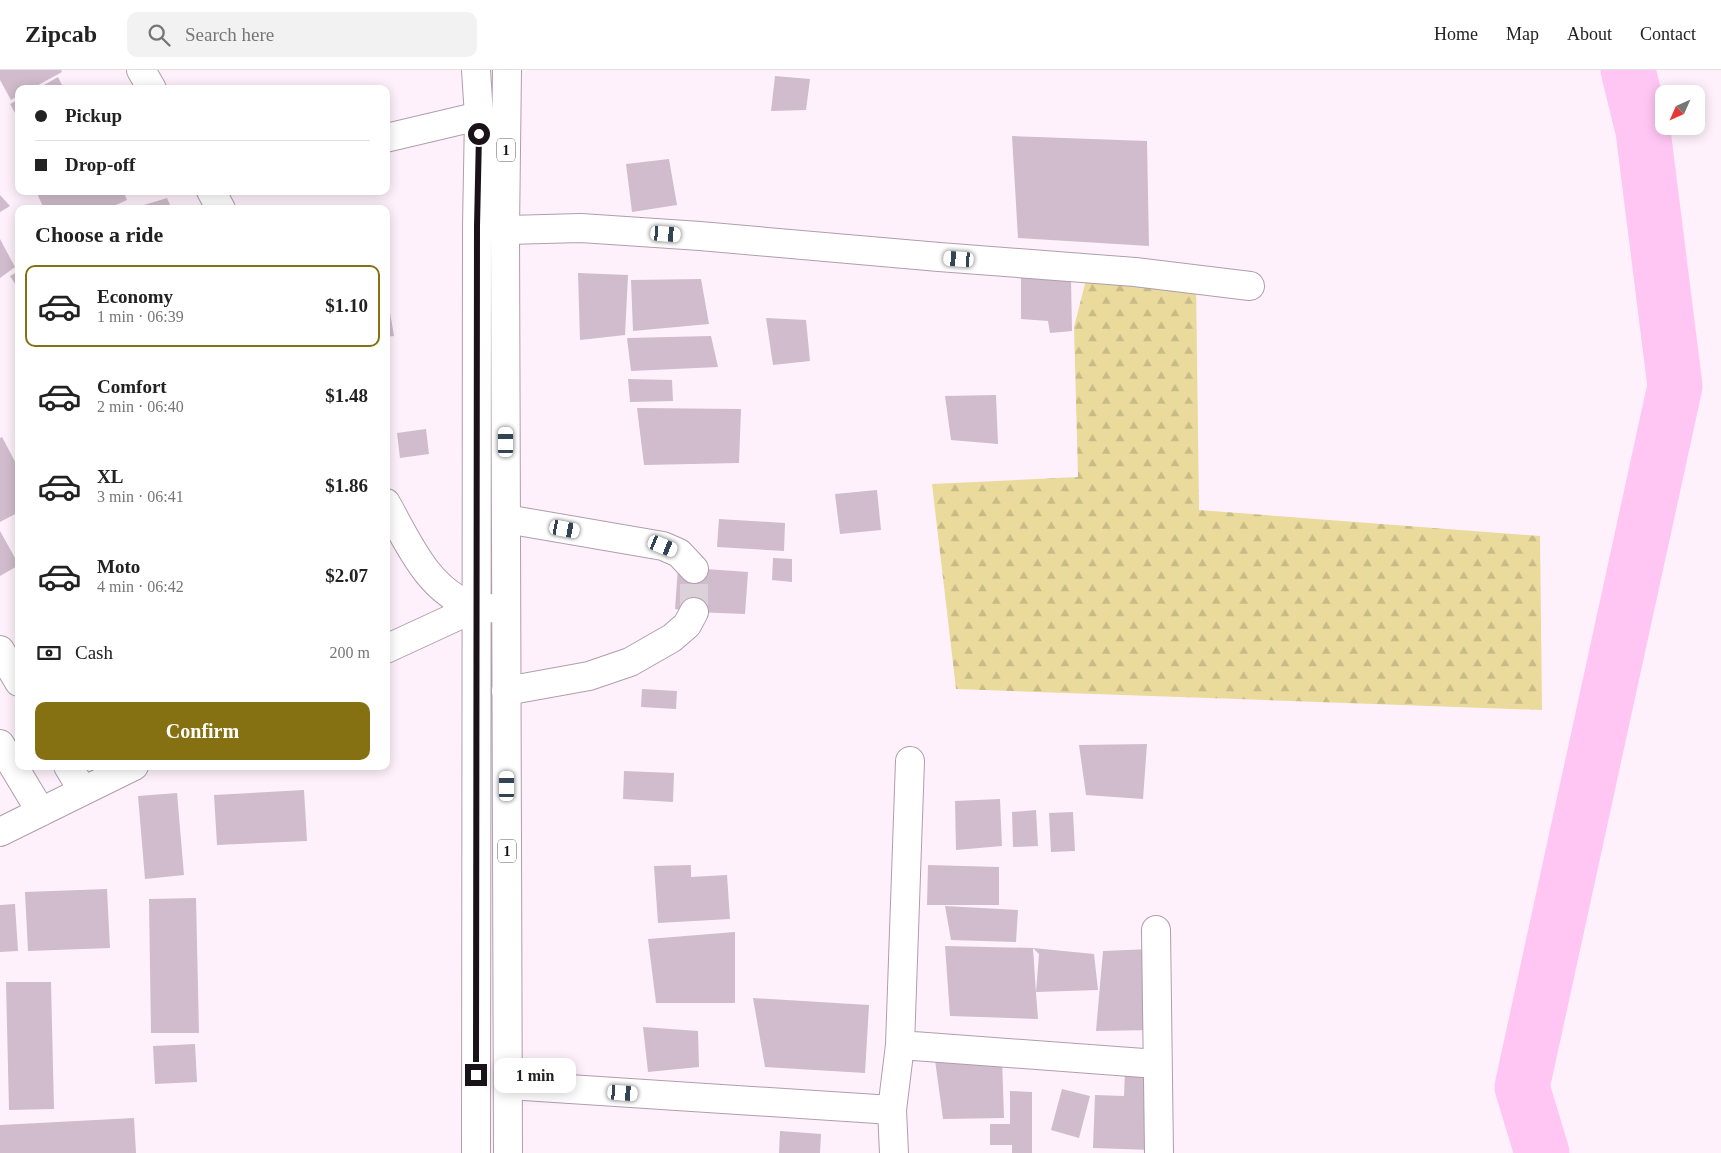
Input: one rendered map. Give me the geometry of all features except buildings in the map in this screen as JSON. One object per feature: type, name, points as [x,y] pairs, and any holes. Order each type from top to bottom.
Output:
[{"type":"main road","points":[[141,70],[150,85]]},
{"type":"main road","name":"1","points":[[476,70],[480,116],[477,226],[476,1153]]},
{"type":"main road","name":"1","points":[[507,70],[505,230],[508,1153]]},
{"type":"main road","points":[[390,137],[480,116]]},
{"type":"main road","points":[[505,230],[581,228],[700,236],[930,257],[1135,272],[1250,286]]},
{"type":"main road","points":[[390,510],[416,556],[442,588],[457,599],[477,607],[506,608]]},
{"type":"main road","points":[[506,519],[663,546],[679,553],[694,569]]},
{"type":"main road","points":[[390,647],[477,607]]},
{"type":"main road","points":[[506,691],[589,676],[630,662],[672,638],[686,625],[694,612]]},
{"type":"main road","points":[[0,650],[15,675]]},
{"type":"main road","points":[[0,744],[15,769]]},
{"type":"main road","points":[[894,1153],[892,1110],[900,1045],[910,761]]},
{"type":"main road","points":[[16,770],[41,812]]},
{"type":"main road","points":[[70,770],[83,791]]},
{"type":"main road","points":[[0,832],[126,770]]},
{"type":"main road","points":[[1156,930],[1159,1153]]},
{"type":"main road","points":[[900,1045],[1157,1064]]},
{"type":"main road","points":[[508,1085],[892,1110]]},
{"type":"green space","points":[[1088,272],[1196,280],[1199,510],[1540,536],[1542,710],[956,689],[932,484],[1078,477],[1074,327]]},
{"type":"waterway","points":[[1542,1153],[1522,1087],[1675,386],[1643,131],[1628,70]]},
{"type":"tunnel","points":[[694,569],[694,612]]},
{"type":"route","points":[[476,1075],[477,226],[479,134]]}]
